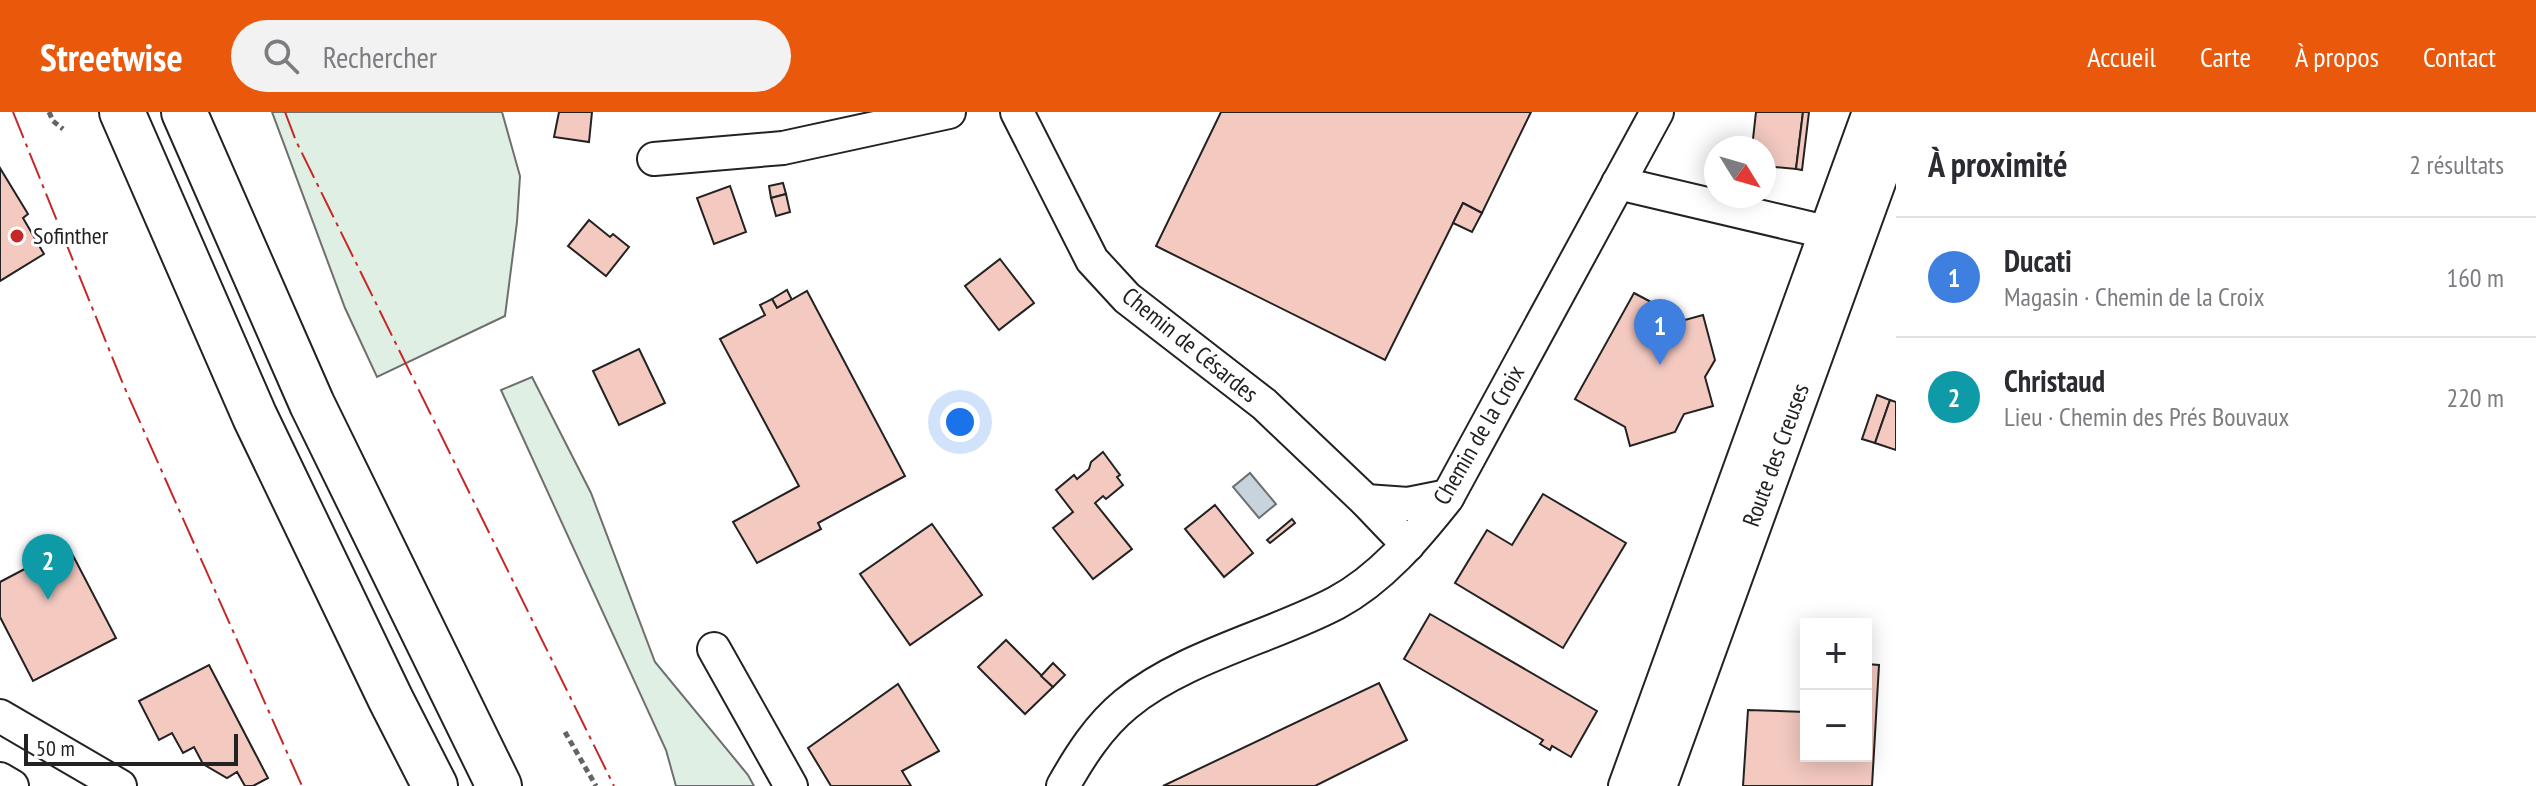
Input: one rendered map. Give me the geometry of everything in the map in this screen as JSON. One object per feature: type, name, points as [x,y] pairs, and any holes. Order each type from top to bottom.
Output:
[{"type":"highway","points":[[122,112],[255,417],[435,786]]},
{"type":"highway","points":[[184,112],[312,404],[499,786]]},
{"type":"main road","name":"Route des Creuses","points":[[1656,786],[1887,192],[1896,124]]},
{"type":"street","points":[[654,159],[783,148],[949,112]]},
{"type":"street","name":"Chemin de Césardes","points":[[1017,112],[1092,260],[1127,298],[1264,404],[1408,545]]},
{"type":"street","name":"Chemin de la Croix","points":[[1063,786],[1097,733],[1125,704],[1154,684],[1336,602],[1365,583],[1408,545],[1448,496],[1657,112]]},
{"type":"street","points":[[1625,786],[1869,112]]},
{"type":"street","points":[[1618,183],[1826,232]]},
{"type":"street","points":[[1366,501],[1408,504],[1448,496]]},
{"type":"street","points":[[714,649],[791,786]]},
{"type":"street","points":[[0,716],[120,786]]},
{"type":"street","points":[[0,779],[12,786]]},
{"type":"path","points":[[49,112],[53,121],[63,129]]},
{"type":"path","points":[[565,732],[596,786]]},
{"type":"green space","points":[[272,112],[502,112],[520,176],[505,316],[377,377],[345,308]]},
{"type":"green space","points":[[532,377],[591,493],[655,662],[754,786],[676,786],[666,750],[501,390]]},
{"type":"shaded area","points":[[1250,473],[1276,504],[1259,518],[1233,487]]},
{"type":"building","points":[[559,112],[592,112],[589,142],[554,137]]},
{"type":"building","points":[[1221,112],[1531,112],[1482,213],[1463,203],[1385,360],[1156,246]]},
{"type":"building","points":[[1756,112],[1803,112],[1796,169],[1776,167],[1776,136],[1753,136]]},
{"type":"building","points":[[1803,112],[1809,112],[1802,170],[1796,169]]},
{"type":"building","name":"Sofinther","points":[[0,168],[28,214],[23,218],[44,254],[0,281]]},
{"type":"building","points":[[783,183],[786,194],[771,198],[769,186]]},
{"type":"building","points":[[730,186],[746,232],[714,244],[697,198]]},
{"type":"building","points":[[786,194],[790,212],[776,216],[771,198]]},
{"type":"building","points":[[1463,203],[1482,213],[1472,232],[1453,223]]},
{"type":"building","points":[[589,220],[629,247],[606,276],[568,246]]},
{"type":"building","points":[[1000,259],[1034,303],[999,330],[965,286]]},
{"type":"building","points":[[787,290],[792,300],[777,308],[772,299]]},
{"type":"building","points":[[807,291],[905,476],[818,523],[821,529],[757,563],[733,522],[799,486],[720,339],[765,315],[760,305],[772,299],[777,308]]},
{"type":"building","points":[[1634,293],[1685,320],[1703,315],[1715,360],[1705,377],[1713,406],[1684,414],[1675,432],[1630,446],[1625,427],[1575,399]]},
{"type":"building","points":[[639,349],[665,403],[619,425],[593,371]]},
{"type":"building","points":[[1877,395],[1890,400],[1875,443],[1862,439]]},
{"type":"building","points":[[1890,400],[1896,402],[1896,450],[1875,443]]},
{"type":"building","points":[[1103,452],[1120,475],[1117,477],[1123,485],[1106,499],[1103,496],[1095,503],[1132,549],[1093,579],[1053,528],[1073,512],[1056,490],[1074,475],[1077,479]]},
{"type":"building","points":[[1543,494],[1626,543],[1563,648],[1455,583],[1487,530],[1512,545]]},
{"type":"building","points":[[1215,505],[1253,553],[1224,577],[1185,529]]},
{"type":"building","points":[[1292,519],[1295,523],[1270,543],[1267,540]]},
{"type":"building","points":[[932,524],[982,595],[910,645],[860,574]]},
{"type":"building","points":[[68,546],[116,638],[33,681],[0,617],[0,582]]},
{"type":"building","points":[[1430,614],[1597,711],[1571,757],[1552,746],[1550,750],[1540,744],[1543,740],[1404,659]]},
{"type":"building","points":[[1006,640],[1053,687],[1025,714],[978,667]]},
{"type":"building","points":[[1053,663],[1065,675],[1053,687],[1041,676]]},
{"type":"building","points":[[1872,664],[1879,665],[1872,786],[1743,786],[1748,710],[1800,712],[1800,762],[1872,762]]},
{"type":"building","points":[[209,665],[268,778],[253,786],[245,786],[237,772],[227,778],[203,764],[194,747],[183,753],[172,733],[159,740],[139,701]]},
{"type":"building","points":[[1379,683],[1407,740],[1315,786],[1163,786]]},
{"type":"building","points":[[898,684],[939,751],[902,771],[911,786],[831,786],[808,748]]},
{"type":"power","points":[[13,112],[123,384],[302,786]]},
{"type":"power","points":[[285,112],[296,141],[614,786]]},
{"type":"place","name":"Sofinther","points":[[17,236]]},
{"type":"place","name":"Ducati","points":[[1660,365]]},
{"type":"place","name":"Christaud","points":[[48,600]]}]
